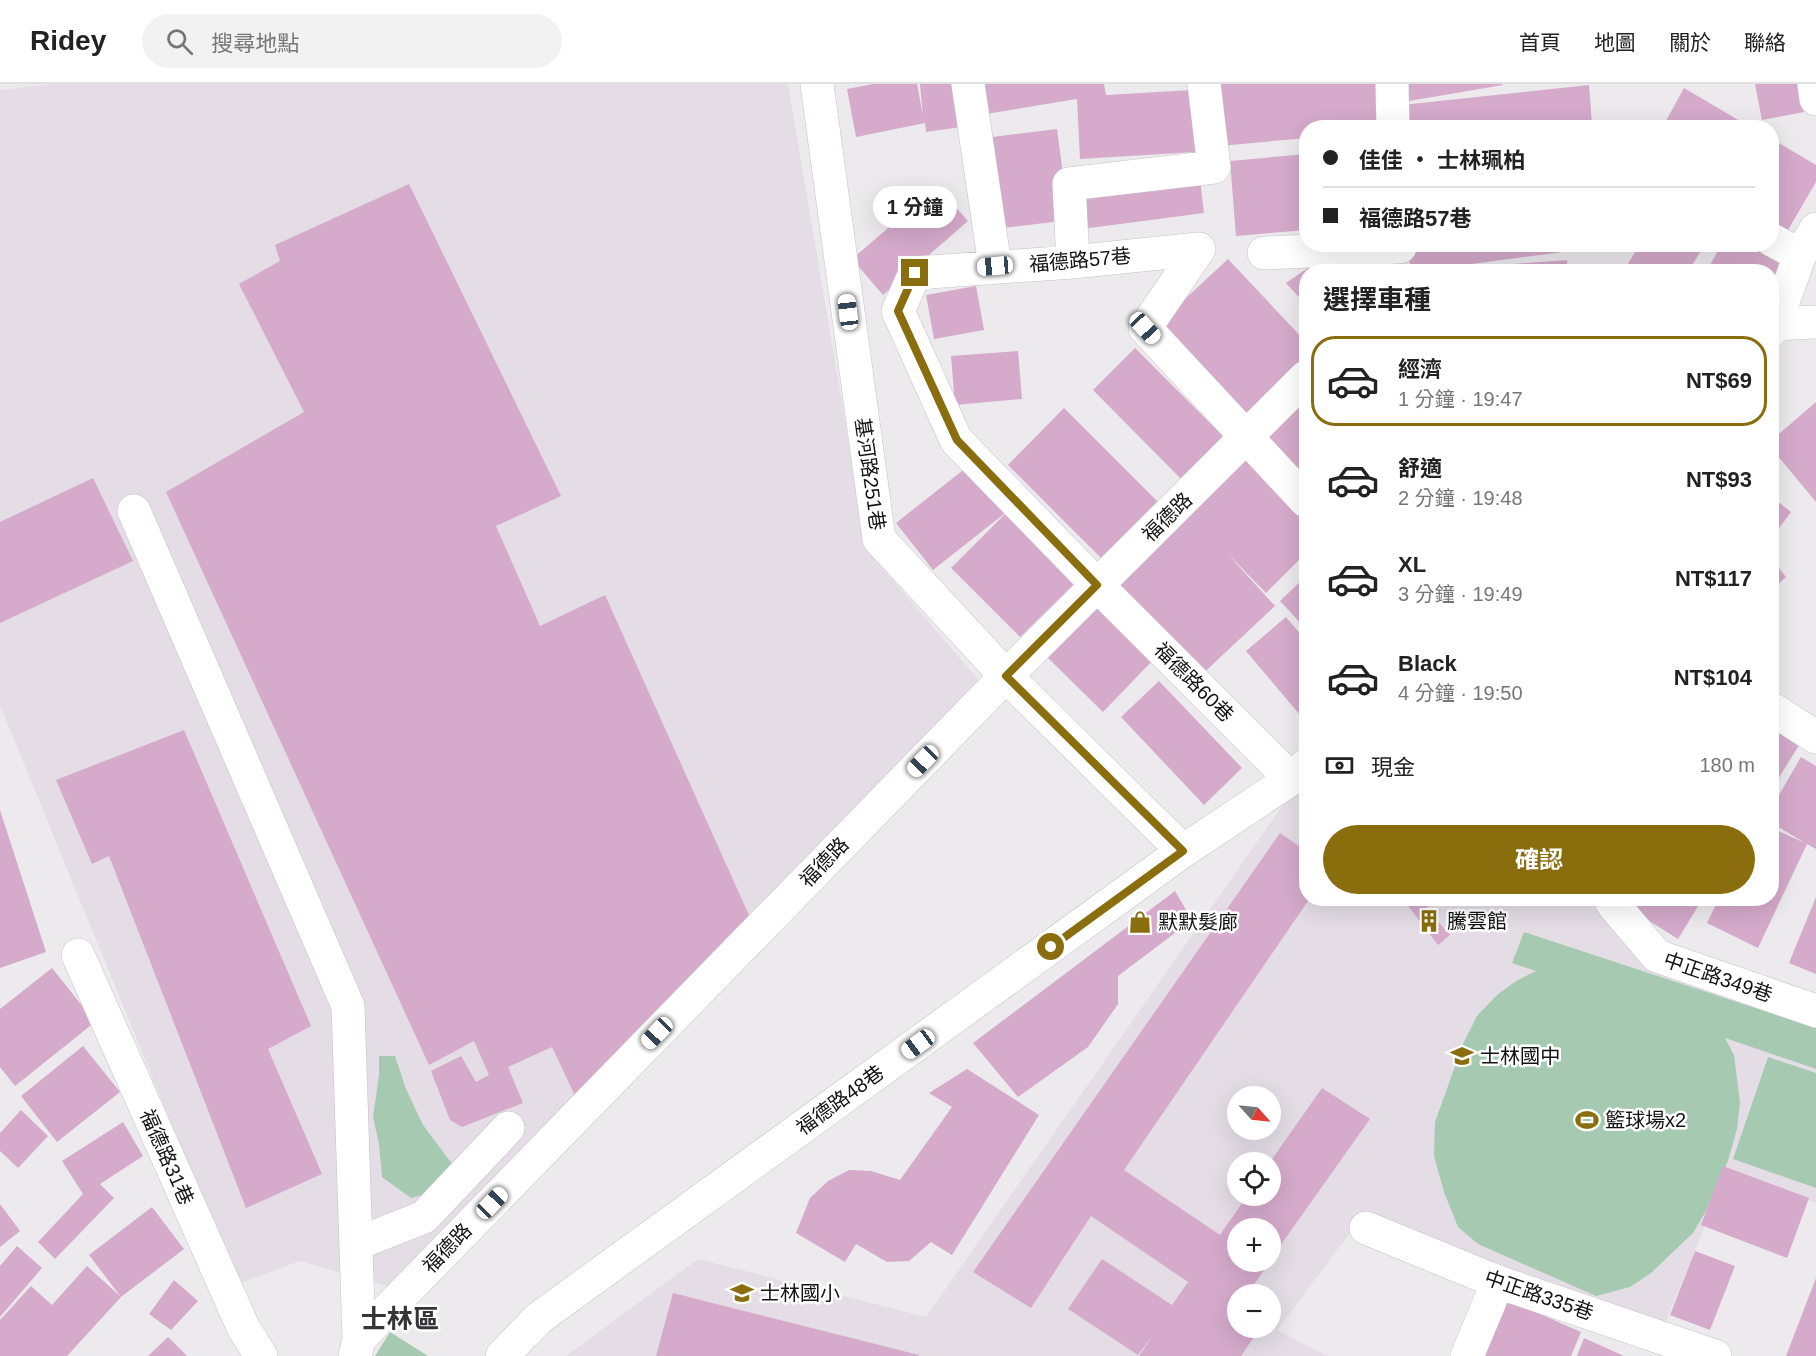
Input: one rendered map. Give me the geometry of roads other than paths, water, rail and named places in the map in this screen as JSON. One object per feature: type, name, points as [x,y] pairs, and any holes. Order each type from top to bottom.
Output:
[{"type":"street","name":"基河路251巷","points":[[817,84],[879,539],[1006,676],[1183,851]]},
{"type":"street","points":[[969,84],[995,266]]},
{"type":"street","points":[[1073,262],[1069,184],[1214,167],[1204,84]]},
{"type":"street","points":[[1392,84],[1394,120]]},
{"type":"street","points":[[1814,84],[1816,99]]},
{"type":"street","points":[[1779,240],[1808,242],[1779,312]]},
{"type":"street","name":"福德路57巷","points":[[1097,585],[957,440],[898,311],[915,273],[1073,262],[1199,249],[1145,328],[1246,438]]},
{"type":"street","points":[[1264,253],[1401,254]]},
{"type":"street","points":[[1779,326],[1816,322]]},
{"type":"street","name":"福德路","points":[[357,1347],[1006,676],[1299,384]]},
{"type":"street","points":[[1246,438],[1299,494]]},
{"type":"street","points":[[134,511],[348,1006],[357,1347]]},
{"type":"street","name":"福德路60巷","points":[[1097,585],[1299,772]]},
{"type":"street","points":[[1779,714],[1816,737]]},
{"type":"street","points":[[1183,851],[1299,772]]},
{"type":"street","name":"福德路48巷","points":[[502,1356],[539,1318],[1183,851]]},
{"type":"street","name":"中正路349巷","points":[[1615,906],[1657,956],[1816,1011]]},
{"type":"street","name":"福德路31巷","points":[[78,955],[243,1327],[261,1356]]},
{"type":"street","points":[[356,1244],[424,1217],[507,1128]]},
{"type":"street","name":"中正路335巷","points":[[1366,1228],[1498,1282],[1715,1356]]},
{"type":"street","points":[[1467,1356],[1498,1282]]},
{"type":"place","name":"騰雲館","points":[[1429,921]]},
{"type":"place","name":"默默髮廊","points":[[1140,922]]},
{"type":"place","name":"士林國中","points":[[1462,1056]]},
{"type":"place","name":"籃球場x2","points":[[1587,1120]]},
{"type":"place","name":"士林國小","points":[[742,1293]]},
{"type":"district","name":"士林區","points":[[400,1319]]}]
